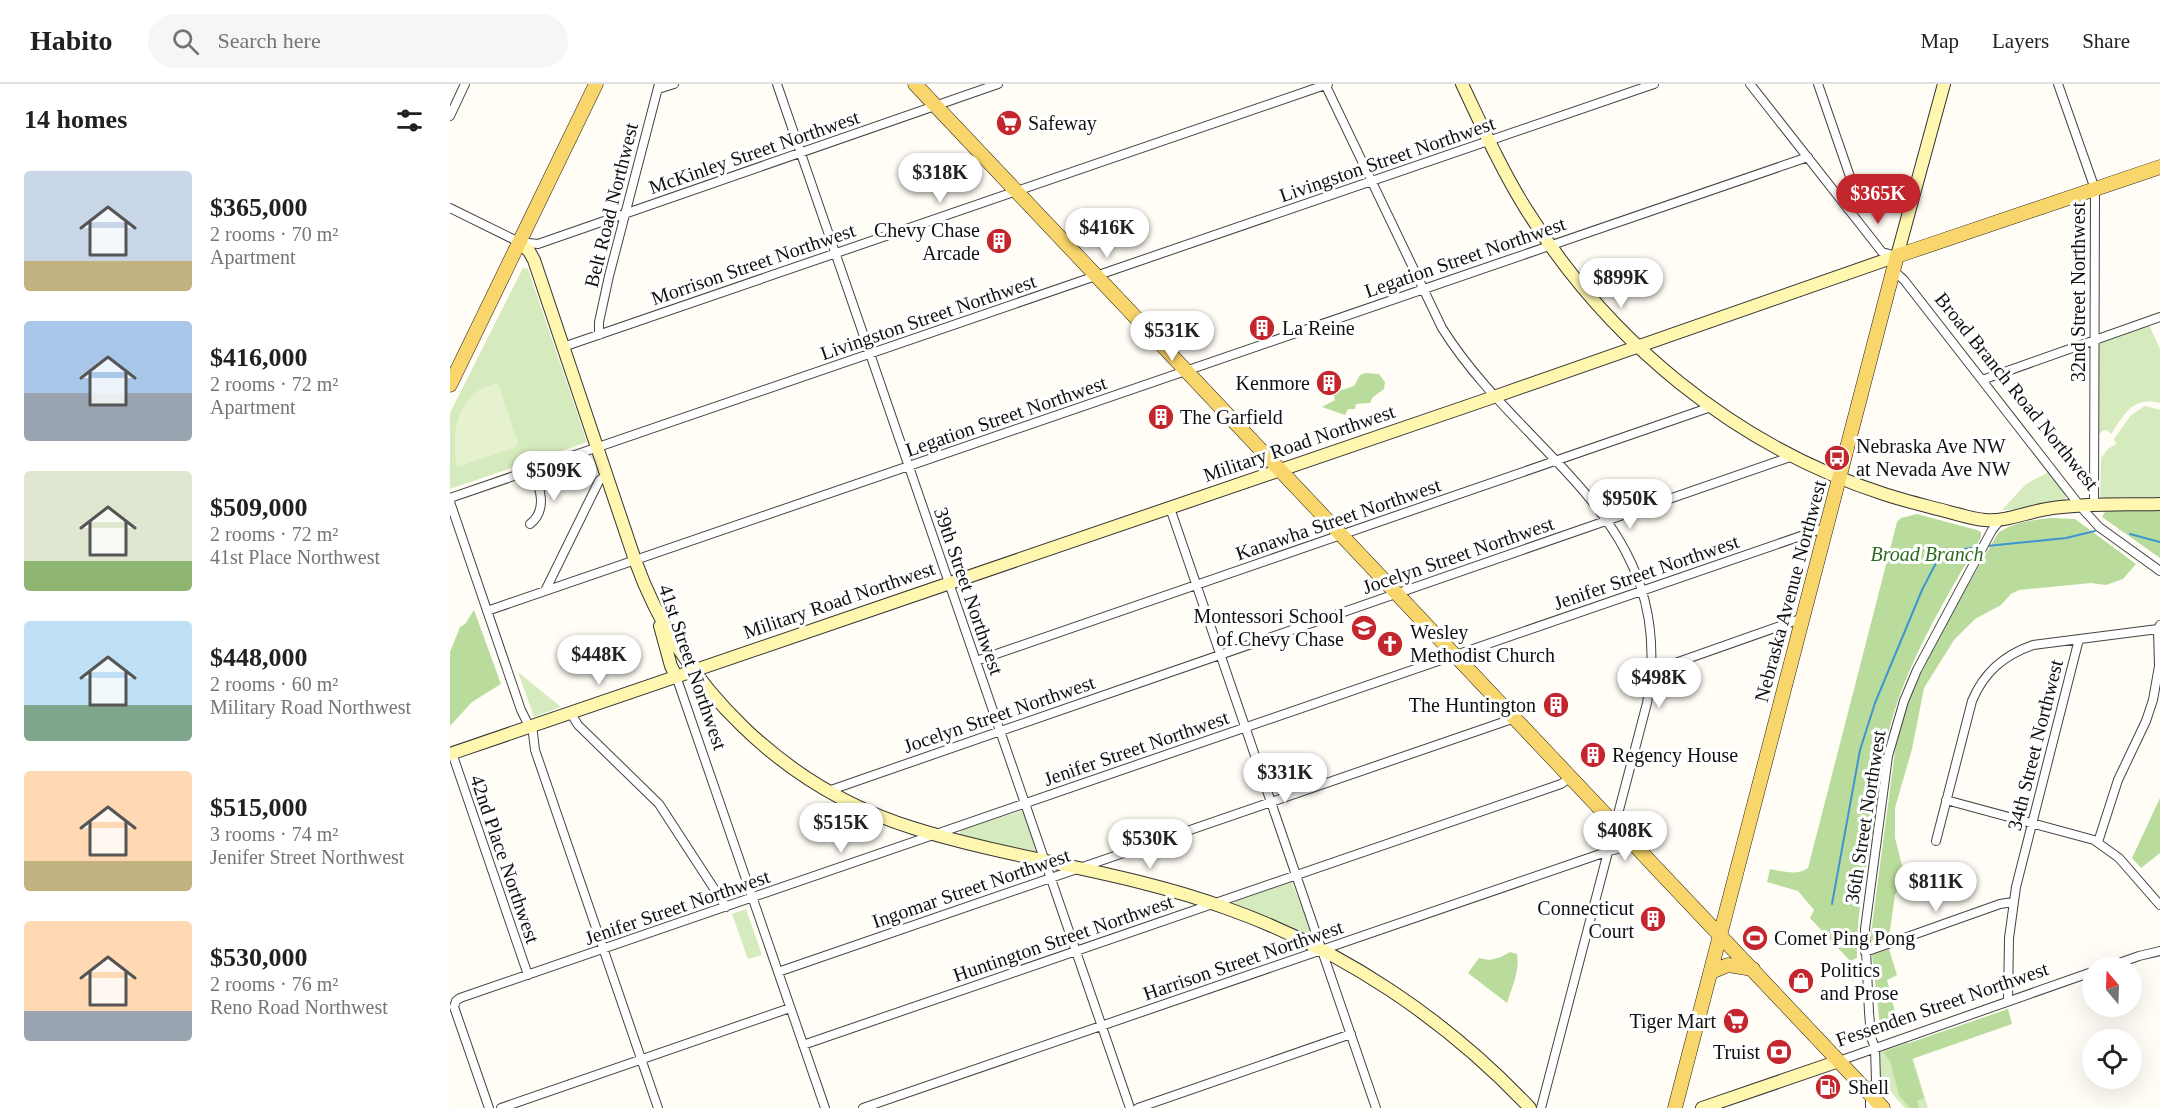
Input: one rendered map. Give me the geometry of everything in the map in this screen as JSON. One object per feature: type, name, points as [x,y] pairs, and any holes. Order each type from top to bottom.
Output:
[{"type":"main road","points":[[450,385],[596,84]]},
{"type":"main road","points":[[915,84],[1753,969],[1839,1061],[1870,1101],[1883,1108]]},
{"type":"main road","points":[[1462,84],[1519,199],[1550,245],[1598,307],[1638,347],[1711,407],[1793,456],[1840,478],[1899,499],[1966,517],[1984,520],[2001,519],[2047,509],[2080,506]]},
{"type":"main road","name":"Nebraska Avenue Northwest","points":[[1675,1108],[1944,84]]},
{"type":"main road","name":"Military Road Northwest","points":[[451,754],[2160,167]]},
{"type":"main road","name":"41st Street Northwest","points":[[519,242],[533,258],[635,560],[660,619],[661,635],[676,676]]},
{"type":"main road","name":"Broad Branch Road Northwest","points":[[2080,506],[2160,504]]},
{"type":"main road","points":[[660,619],[693,670],[724,707],[761,744],[828,791],[886,819],[1077,869],[1161,888],[1214,904],[1278,928],[1372,978],[1432,1020],[1500,1077],[1530,1108]]},
{"type":"main road","points":[[676,676],[684,657]]},
{"type":"main road","points":[[1711,972],[1728,965],[1753,969]]},
{"type":"main road","name":"Fessenden Street Northwest","points":[[1702,1108],[1839,1061]]},
{"type":"street","points":[[450,116],[465,84]]},
{"type":"street","points":[[658,87],[674,84]]},
{"type":"street","name":"39th Street Northwest","points":[[777,84],[1130,1108]]},
{"type":"street","name":"McKinley Street Northwest","points":[[519,242],[538,244],[998,84]]},
{"type":"street","points":[[1326,84],[1433,313],[1456,350],[1609,521],[1627,552],[1643,591],[1650,630],[1651,669],[1645,711],[1541,1108]]},
{"type":"street","name":"Morrison Street Northwest","points":[[563,347],[1326,84]]},
{"type":"street","name":"Livingston Street Northwest","points":[[450,500],[533,469],[1654,84]]},
{"type":"street","points":[[1750,84],[1882,252],[1897,256]]},
{"type":"street","points":[[1818,84],[1855,191],[1855,201],[1848,209]]},
{"type":"street","name":"32nd Street Northwest","points":[[2058,84],[2095,189],[2094,506]]},
{"type":"street","name":"Belt Road Northwest","points":[[599,335],[598,322],[658,87]]},
{"type":"street","name":"Legation Street Northwest","points":[[487,611],[1808,157]]},
{"type":"street","points":[[450,208],[519,242]]},
{"type":"street","name":"Broad Branch Road Northwest","points":[[1894,271],[1904,280],[2080,506]]},
{"type":"street","points":[[1982,380],[2160,317]]},
{"type":"street","name":"Kanawha Street Northwest","points":[[976,661],[1711,407]]},
{"type":"street","name":"Jocelyn Street Northwest","points":[[828,791],[1793,456]]},
{"type":"street","points":[[530,524],[540,511],[541,504],[540,490],[533,469]]},
{"type":"street","points":[[545,591],[599,481],[606,475]]},
{"type":"street","points":[[450,500],[658,1108]]},
{"type":"street","points":[[2080,506],[2099,527],[2160,571]]},
{"type":"street","points":[[1170,508],[1376,1108]]},
{"type":"street","name":"36th Street Northwest","points":[[1870,1101],[1876,1080],[1875,1048],[1871,1037],[1869,1012],[1865,922],[1887,762],[1895,728],[1917,670],[1989,535],[2001,519]]},
{"type":"street","name":"Jenifer Street Northwest","points":[[489,1108],[454,1007],[460,998],[1827,527]]},
{"type":"street","points":[[1651,669],[1661,668],[1803,618]]},
{"type":"street","points":[[1935,841],[1970,708],[1977,690],[2004,658],[2024,648],[2159,627],[2159,671],[2152,705],[2118,780],[2098,842]]},
{"type":"street","name":"34th Street Northwest","points":[[2008,1002],[2008,953],[2013,902],[2079,639]]},
{"type":"street","name":"41st Street Northwest","points":[[676,676],[825,1108]]},
{"type":"street","points":[[570,712],[578,725],[659,804],[726,907]]},
{"type":"street","name":"Ingomar Street Northwest","points":[[778,972],[1515,718]]},
{"type":"street","name":"42nd Place Northwest","points":[[451,754],[528,975]]},
{"type":"street","name":"Huntington Street Northwest","points":[[803,1045],[1561,784],[1571,777]]},
{"type":"street","points":[[1946,800],[2098,842],[2119,858],[2160,905]]},
{"type":"street","name":"Harrison Street Northwest","points":[[862,1108],[1609,851],[1635,845]]},
{"type":"street","points":[[1865,952],[2000,904],[2013,902]]},
{"type":"street","points":[[2141,957],[2160,951]]},
{"type":"street","name":"Fessenden Street Northwest","points":[[1839,1061],[2082,976]]},
{"type":"street","points":[[501,1108],[790,1008]]},
{"type":"street","points":[[1138,1108],[1351,1034]]},
{"type":"green space","points":[[523,268],[528,269],[587,442],[450,489],[450,413]]},
{"type":"green space","points":[[2149,325],[2160,349],[2160,403],[2136,404],[2125,414],[2111,434],[2104,430],[2099,434],[2099,345],[2103,341]]},
{"type":"green space","points":[[1379,374],[1385,382],[1384,389],[1373,397],[1370,403],[1356,404],[1355,409],[1348,409],[1345,415],[1322,407],[1335,400],[1333,393],[1354,386],[1360,375]]},
{"type":"green space","points":[[498,383],[518,443],[516,447],[457,467],[455,440],[460,415],[474,395],[484,387]]},
{"type":"green space","points":[[2145,406],[2160,410],[2160,501],[2100,500],[2101,458],[2108,449],[2116,444],[2114,439],[2131,415]]},
{"type":"green space","points":[[2049,472],[2066,495],[2065,501],[2025,509],[2002,510],[2026,484]]},
{"type":"green space","points":[[2106,510],[2160,511],[2160,558],[2102,517]]},
{"type":"green space","name":"Broad Branch","points":[[1917,514],[1977,530],[1981,532],[1981,537],[1928,631],[1896,705],[1884,755],[1862,892],[1857,958],[1850,961],[1810,918],[1814,910],[1798,891],[1767,882],[1770,869],[1795,872],[1808,868],[1897,522],[1901,518]]},
{"type":"green space","name":"Broad Branch","points":[[2051,518],[2075,519],[2136,564],[2123,579],[2106,585],[2091,583],[2019,590],[2011,594],[2001,605],[1975,619],[1954,640],[1924,688],[1912,749],[1895,808],[1895,838],[1905,877],[1895,895],[1889,937],[1870,941],[1897,736],[1910,698],[1939,635],[1998,533],[2017,524]]},
{"type":"green space","points":[[474,610],[501,684],[472,702],[450,726],[450,652],[460,627],[465,624]]},
{"type":"green space","points":[[518,672],[561,707],[534,717]]},
{"type":"green space","points":[[2160,798],[2160,853],[2141,868],[2132,858]]},
{"type":"green space","points":[[1021,811],[1024,813],[1035,853],[961,836],[961,830]]},
{"type":"green space","points":[[1292,882],[1312,934],[1310,937],[1234,905],[1235,901]]},
{"type":"green space","points":[[746,909],[762,955],[748,959],[732,914]]},
{"type":"green space","points":[[1889,949],[1897,975],[1887,980],[1899,1028],[1881,1035],[1872,955]]},
{"type":"green space","points":[[1510,952],[1517,954],[1517,966],[1507,1003],[1468,973],[1479,958],[1489,960]]},
{"type":"green space","points":[[2008,1009],[2012,1024],[1912,1059],[1924,1098],[1917,1101],[1919,1108],[1910,1108],[1899,1095],[1890,1061],[1883,1052]]},
{"type":"green space","points":[[1908,1042],[1928,1108],[1905,1108],[1881,1081],[1879,1054],[1881,1051]]},
{"type":"waterway","name":"Broad Branch","points":[[1987,546],[2066,538],[2095,531]]},
{"type":"waterway","name":"Broad Branch","points":[[2130,534],[2160,542]]},
{"type":"waterway","name":"Broad Branch","points":[[1832,904],[1860,750],[1875,703],[1922,590],[1936,563],[1958,550],[1979,547]]},
{"type":"place","name":"Safeway","points":[[1009,123]]},
{"type":"place","name":"Chevy Chase Arcade","points":[[999,241]]},
{"type":"place","name":"La Reine","points":[[1262,328]]},
{"type":"place","name":"Kenmore","points":[[1329,383]]},
{"type":"place","name":"The Garfield","points":[[1161,417]]},
{"type":"place","name":"Nebraska Ave NW at Nevada Ave NW","points":[[1837,458]]},
{"type":"place","name":"Montessori School of Chevy Chase","points":[[1364,628]]},
{"type":"place","name":"Wesley Methodist Church","points":[[1390,644]]},
{"type":"place","name":"The Huntington","points":[[1556,705]]},
{"type":"place","name":"Regency House","points":[[1593,755]]},
{"type":"place","name":"Connecticut Court","points":[[1653,919]]},
{"type":"place","name":"Comet Ping Pong","points":[[1755,938]]},
{"type":"place","name":"Politics and Prose","points":[[1801,981]]},
{"type":"place","name":"Tiger Mart","points":[[1736,1021]]},
{"type":"place","name":"Truist","points":[[1779,1052]]},
{"type":"place","name":"Shell","points":[[1828,1087]]}]
